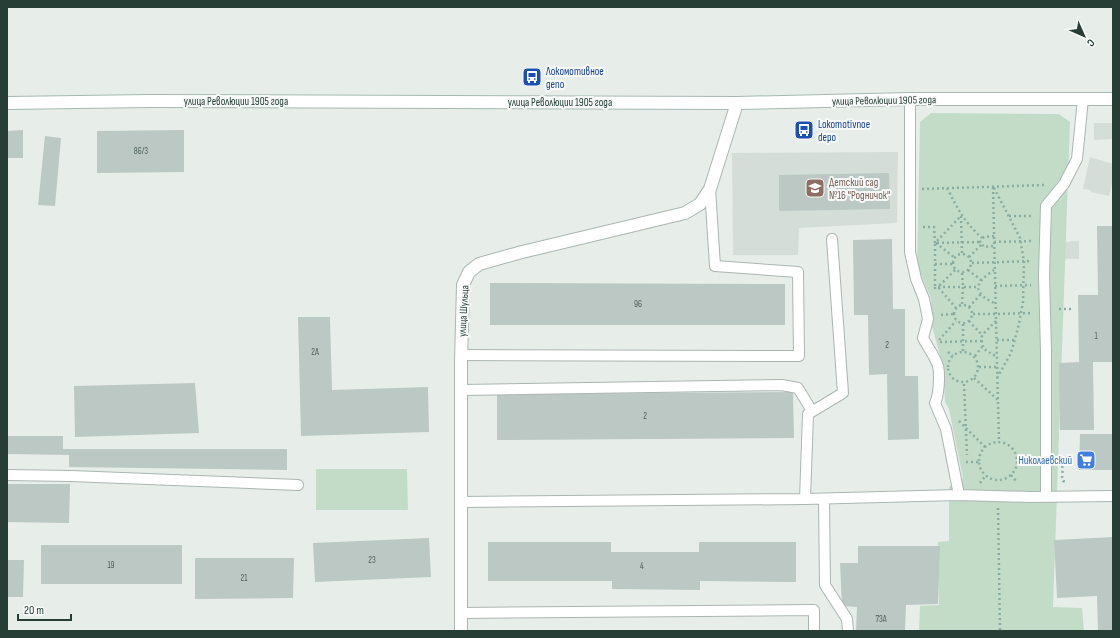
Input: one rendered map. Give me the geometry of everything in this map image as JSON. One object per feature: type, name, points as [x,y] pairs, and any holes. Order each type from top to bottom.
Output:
[{"type":"main road","name":"улица Революции 1905 года","points":[[7,103],[150,101],[737,103],[910,99],[1113,98]]},
{"type":"main road","name":"улица Шульца","points":[[461,631],[461,355],[463,285],[469,272],[479,264],[522,252],[685,213],[700,204],[710,189],[737,103]]},
{"type":"lane","points":[[910,99],[910,252],[916,279],[924,299],[928,319],[923,338],[938,365],[939,385],[935,403],[946,429],[959,495]]},
{"type":"lane","points":[[1046,497],[1046,352],[1044,261],[1046,206],[1064,184],[1077,159],[1083,99]]},
{"type":"lane","points":[[461,355],[799,356],[798,272],[715,266],[710,189]]},
{"type":"lane","points":[[805,499],[808,414],[843,393],[832,240]]},
{"type":"lane","points":[[461,390],[782,385],[798,388],[812,412]]},
{"type":"lane","points":[[7,475],[298,485]]},
{"type":"lane","points":[[461,502],[824,499],[959,495],[1046,497],[1113,496]]},
{"type":"lane","points":[[824,499],[825,584],[847,620],[848,631]]},
{"type":"lane","points":[[461,613],[814,610],[814,631]]},
{"type":"path","points":[[910,189],[1064,184]]},
{"type":"path","points":[[993,186],[1020,241],[1024,262],[1024,286],[1021,313],[1015,340],[1011,353],[997,378]]},
{"type":"path","points":[[993,186],[999,442]]},
{"type":"path","points":[[947,188],[961,216],[982,238]]},
{"type":"path","points":[[961,216],[962,254]]},
{"type":"path","points":[[935,243],[961,216]]},
{"type":"path","points":[[1009,216],[1046,216]]},
{"type":"path","points":[[909,227],[934,227],[935,287]]},
{"type":"path","points":[[982,238],[994,236]]},
{"type":"path","points":[[969,257],[981,244],[982,238]]},
{"type":"path","points":[[994,242],[1045,241]]},
{"type":"path","points":[[935,243],[962,242],[981,244],[984,247],[994,246]]},
{"type":"path","points":[[935,243],[955,258]]},
{"type":"path","points":[[952,264],[957,255],[962,254],[967,255],[972,263]]},
{"type":"path","points":[[972,263],[1044,261]]},
{"type":"path","points":[[952,264],[955,270],[962,273],[968,270],[972,263]]},
{"type":"path","points":[[935,264],[952,264]]},
{"type":"path","points":[[995,269],[981,280],[979,287],[981,294],[996,304]]},
{"type":"path","points":[[955,270],[938,287],[956,308]]},
{"type":"path","points":[[968,270],[981,280]]},
{"type":"path","points":[[962,273],[962,304]]},
{"type":"path","points":[[995,286],[1044,284]]},
{"type":"path","points":[[962,287],[979,287]]},
{"type":"path","points":[[969,307],[981,294]]},
{"type":"path","points":[[962,304],[954,310],[953,314],[956,321],[963,324],[969,321],[973,314]]},
{"type":"path","points":[[962,304],[969,307],[973,314]]},
{"type":"path","points":[[973,314],[1021,313]]},
{"type":"path","points":[[936,315],[953,314]]},
{"type":"path","points":[[982,335],[996,320]]},
{"type":"path","points":[[956,321],[938,342],[964,340],[982,341]]},
{"type":"path","points":[[969,321],[982,335],[982,347],[974,356]]},
{"type":"path","points":[[963,324],[963,351]]},
{"type":"path","points":[[997,340],[1015,340]]},
{"type":"path","points":[[982,347],[997,358]]},
{"type":"path","points":[[963,351],[969,352],[974,356],[978,361],[979,367],[978,373],[974,378],[963,382],[953,378],[949,373],[948,367],[949,361],[953,356],[958,352],[963,351]]},
{"type":"path","points":[[979,367],[997,367]]},
{"type":"path","points":[[974,378],[998,400]]},
{"type":"path","points":[[964,384],[967,462]]},
{"type":"path","points":[[958,420],[985,447]]},
{"type":"path","points":[[994,442],[999,442],[1007,444],[1013,448],[1017,460],[1013,473],[1008,477],[998,480],[989,478],[984,474],[980,468],[979,462],[980,455],[985,447],[994,442]]},
{"type":"path","points":[[1054,460],[1060,462],[1062,465],[1063,481],[1074,482]]},
{"type":"path","points":[[998,480],[1000,631]]},
{"type":"shaded area","points":[[1094,123],[1113,123],[1113,139],[1094,140]]},
{"type":"shaded area","name":"Детский сад №16 \"Родничок\"","points":[[898,152],[897,223],[799,228],[798,255],[733,255],[732,153]]},
{"type":"shaded area","points":[[1090,157],[1113,164],[1113,180],[1109,196],[1083,189]]},
{"type":"shaded area","points":[[1079,241],[1079,259],[1062,259],[1061,242]]},
{"type":"green space","points":[[931,113],[1059,114],[1070,122],[1053,607],[1082,608],[1084,631],[919,631],[920,606],[939,605],[938,542],[949,541],[949,487],[963,478],[949,409],[945,402],[943,367],[932,326],[931,298],[917,265],[920,122]]},
{"type":"green space","points":[[316,469],[407,469],[408,510],[316,510]]},
{"type":"building","points":[[23,130],[23,158],[7,158],[7,131]]},
{"type":"building","points":[[184,130],[184,172],[97,173],[97,131]]},
{"type":"building","points":[[45,136],[61,138],[55,206],[38,205]]},
{"type":"building","points":[[889,173],[890,209],[779,211],[779,175]]},
{"type":"building","points":[[1097,226],[1113,226],[1113,362],[1093,362],[1094,430],[1060,430],[1059,363],[1079,362],[1078,295],[1098,295]]},
{"type":"building","points":[[892,239],[893,309],[905,309],[905,376],[918,376],[919,439],[888,440],[887,374],[869,375],[868,315],[854,315],[853,240]]},
{"type":"building","points":[[490,283],[785,284],[785,325],[490,325]]},
{"type":"building","points":[[298,317],[330,317],[332,390],[428,387],[429,432],[301,436]]},
{"type":"building","points":[[195,383],[199,433],[75,437],[74,386]]},
{"type":"building","points":[[793,392],[794,438],[497,440],[497,394]]},
{"type":"building","points":[[1080,434],[1113,434],[1113,470],[1079,470]]},
{"type":"building","points":[[7,436],[63,436],[63,449],[287,449],[287,470],[69,467],[69,455],[7,454]]},
{"type":"building","points":[[7,484],[70,484],[69,523],[7,522]]},
{"type":"building","points":[[1113,537],[1113,631],[1098,631],[1097,596],[1057,598],[1054,540]]},
{"type":"building","points":[[429,538],[431,577],[315,582],[313,543]]},
{"type":"building","points":[[488,542],[611,542],[611,552],[699,552],[699,542],[796,542],[796,582],[700,581],[700,590],[612,589],[612,581],[488,581]]},
{"type":"building","points":[[41,545],[182,545],[182,584],[41,584]]},
{"type":"building","points":[[858,546],[940,546],[938,604],[906,605],[905,631],[856,631],[857,607],[842,606],[840,563],[858,563]]},
{"type":"building","points":[[195,558],[294,558],[293,598],[195,599]]},
{"type":"building","points":[[7,560],[24,560],[23,597],[7,597]]},
{"type":"place","name":"Локомотивное депо","points":[[532,77]]},
{"type":"place","name":"Lokomotivnoe depo","points":[[804,130]]},
{"type":"place","name":"Детский сад №16 \"Родничок\"","points":[[815,188]]},
{"type":"place","name":"Николаевский","points":[[1086,460]]}]
